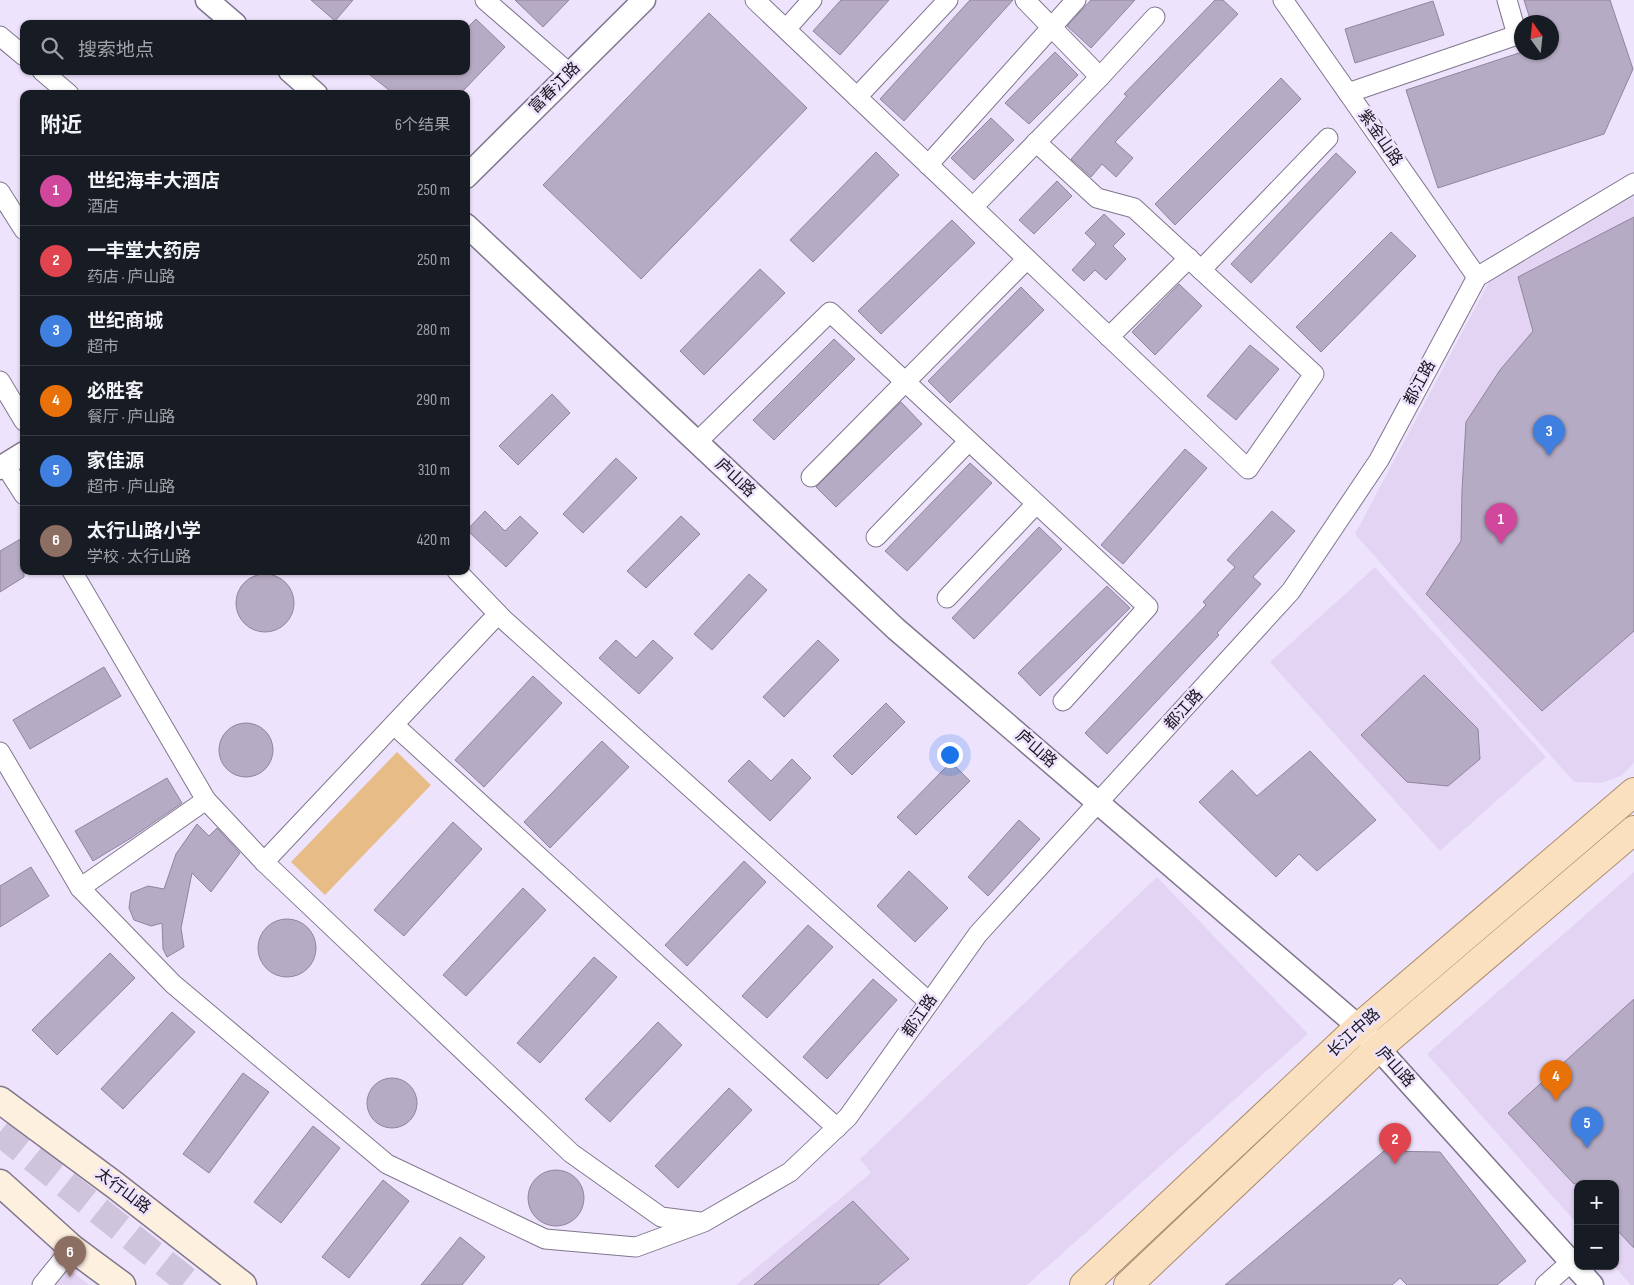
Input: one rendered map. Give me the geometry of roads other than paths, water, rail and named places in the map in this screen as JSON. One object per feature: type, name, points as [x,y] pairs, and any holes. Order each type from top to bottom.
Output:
[{"type":"main road","name":"长江中路","points":[[1084,1285],[1359,1027],[1634,792]]},
{"type":"main road","name":"长江中路","points":[[1128,1285],[1378,1048],[1634,830]]},
{"type":"main road","name":"太行山路","points":[[0,1100],[116,1186],[243,1285]]},
{"type":"main road","points":[[0,1182],[72,1248],[122,1285]]},
{"type":"street","points":[[208,0],[230,20]]},
{"type":"street","points":[[485,0],[570,74]]},
{"type":"street","name":"富春江路","points":[[470,173],[644,0]]},
{"type":"street","points":[[755,0],[1248,469],[1314,374],[1134,208],[1097,198],[1036,142]]},
{"type":"street","points":[[786,29],[812,0]]},
{"type":"street","points":[[857,97],[948,0]]},
{"type":"street","points":[[1025,0],[1100,77]]},
{"type":"street","points":[[928,165],[1076,0]]},
{"type":"street","name":"紫金山路","points":[[1283,0],[1477,277]]},
{"type":"street","points":[[1348,93],[1517,35],[1507,0]]},
{"type":"street","points":[[973,207],[1100,77],[1155,17]]},
{"type":"street","points":[[0,36],[20,53]]},
{"type":"street","points":[[47,75],[64,90]]},
{"type":"street","points":[[295,75],[311,90]]},
{"type":"street","points":[[1110,337],[1195,264],[1328,138]]},
{"type":"street","points":[[1477,277],[1634,183]]},
{"type":"street","points":[[0,192],[20,224]]},
{"type":"street","name":"庐山路","points":[[470,229],[896,629],[1359,1027],[1592,1285]]},
{"type":"street","points":[[811,477],[1027,259]]},
{"type":"street","name":"都江路","points":[[0,752],[80,888],[173,984],[387,1164],[544,1239],[636,1247],[704,1222],[790,1172],[848,1117],[978,934],[1099,804],[1291,591],[1379,460],[1477,277]]},
{"type":"street","points":[[697,442],[830,312],[1148,607],[1063,701]]},
{"type":"street","points":[[0,381],[20,414]]},
{"type":"street","points":[[876,536],[968,442]]},
{"type":"street","points":[[20,455],[2,466],[20,490]]},
{"type":"street","points":[[948,598],[1036,504]]},
{"type":"street","points":[[79,575],[206,800],[264,862],[571,1153],[661,1217],[704,1222]]},
{"type":"street","points":[[461,575],[498,614],[929,1002]]},
{"type":"street","points":[[264,862],[498,614]]},
{"type":"street","points":[[394,724],[837,1128]]},
{"type":"street","points":[[80,888],[206,800]]},
{"type":"street","points":[[42,1285],[72,1248]]},
{"type":"street","points":[[1545,1285],[1571,1262]]},
{"type":"tunnel","points":[[0,1132],[192,1285]]},
{"type":"place","name":"世纪商城","points":[[1549,456]]},
{"type":"place","name":"世纪海丰大酒店","points":[[1501,544]]},
{"type":"place","name":"必胜客","points":[[1556,1101]]},
{"type":"place","name":"家佳源","points":[[1587,1148]]},
{"type":"place","name":"一丰堂大药房","points":[[1395,1164]]},
{"type":"place","name":"太行山路小学","points":[[70,1277]]}]
